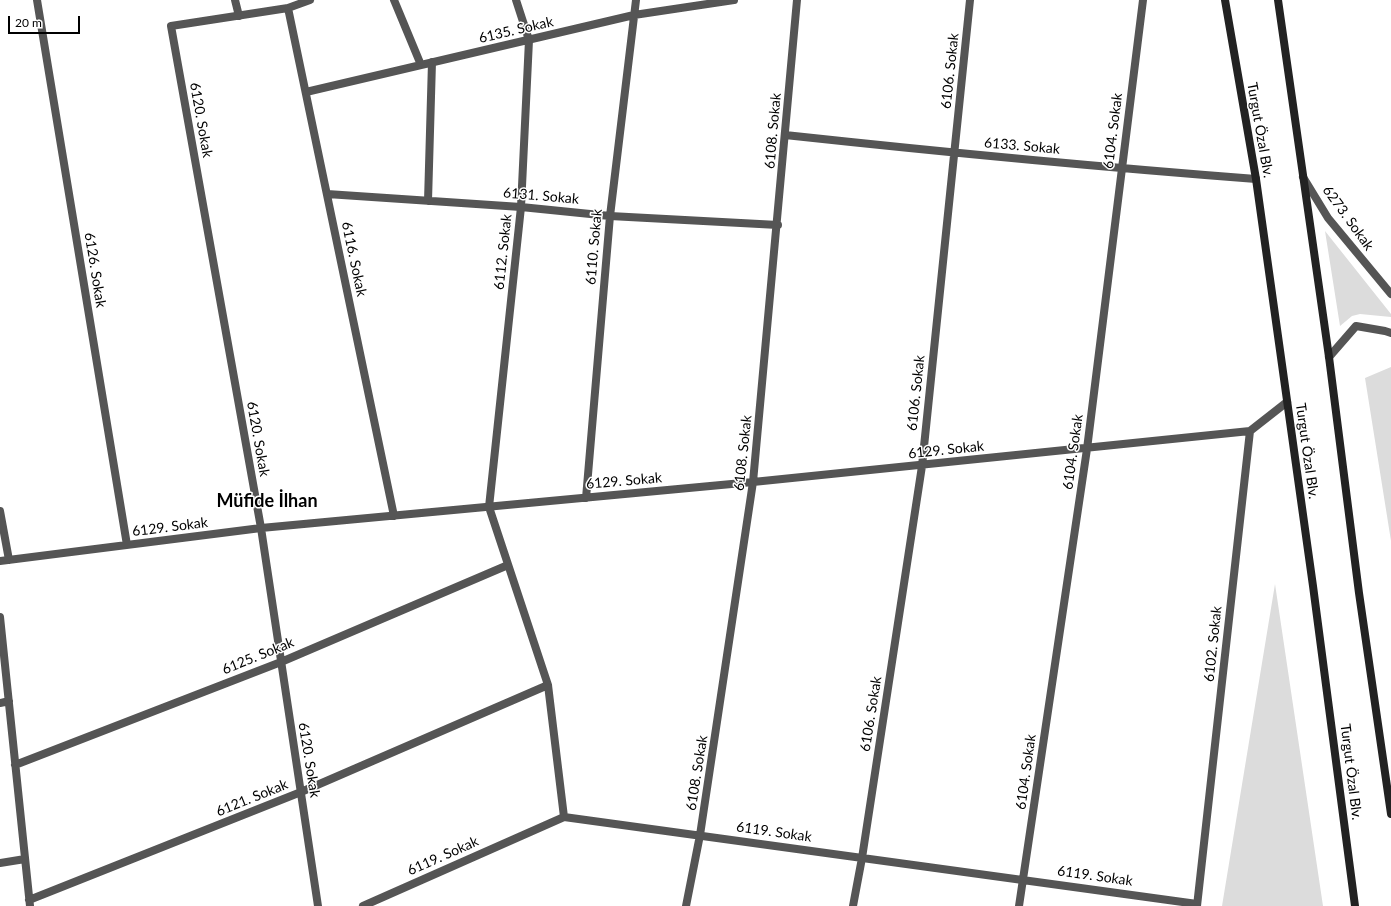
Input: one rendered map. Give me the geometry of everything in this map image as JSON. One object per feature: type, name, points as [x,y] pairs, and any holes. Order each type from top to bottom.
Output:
[{"type":"main road","name":"Turgut Özal Blv.","points":[[1225,0],[1256,179],[1314,594],[1355,906]]},
{"type":"main road","points":[[1278,0],[1329,357],[1359,593],[1391,814]]},
{"type":"street","name":"6126. Sokak","points":[[37,0],[127,545]]},
{"type":"street","points":[[235,0],[239,16],[288,8],[310,0]]},
{"type":"street","points":[[394,0],[421,65]]},
{"type":"street","name":"6112. Sokak","points":[[489,507],[521,207],[529,40],[516,0]]},
{"type":"street","name":"6110. Sokak","points":[[586,498],[610,216],[636,0]]},
{"type":"street","name":"6135. Sokak","points":[[306,92],[634,15],[734,0]]},
{"type":"street","name":"6108. Sokak","points":[[686,906],[700,835],[754,482],[798,0]]},
{"type":"street","name":"6106. Sokak","points":[[853,906],[862,858],[922,466],[970,0]]},
{"type":"street","name":"6104. Sokak","points":[[1019,906],[1086,449],[1143,0]]},
{"type":"street","name":"6116. Sokak","points":[[288,8],[394,516]]},
{"type":"street","name":"6120. Sokak","points":[[239,16],[171,26],[261,528],[318,906]]},
{"type":"street","points":[[428,201],[432,62]]},
{"type":"street","name":"6133. Sokak","points":[[785,135],[1122,169],[1256,179]]},
{"type":"street","name":"6273. Sokak","points":[[1302,174],[1328,218],[1391,294]]},
{"type":"street","name":"6131. Sokak","points":[[327,194],[521,207],[610,216],[778,226]]},
{"type":"street","points":[[1329,357],[1356,326],[1391,333]]},
{"type":"street","points":[[1250,431],[1287,402]]},
{"type":"street","name":"6129. Sokak","points":[[4,561],[261,528],[922,466],[1250,431]]},
{"type":"street","name":"6102. Sokak","points":[[1197,905],[1250,431]]},
{"type":"street","points":[[489,507],[548,685],[564,817]]},
{"type":"street","points":[[0,511],[4,561]]},
{"type":"street","name":"6125. Sokak","points":[[15,765],[281,662],[508,565]]},
{"type":"street","points":[[0,616],[29,903]]},
{"type":"street","name":"6121. Sokak","points":[[29,903],[301,792],[548,685]]},
{"type":"street","points":[[0,703],[9,701]]},
{"type":"street","name":"6119. Sokak","points":[[363,906],[564,817],[1197,905]]},
{"type":"street","points":[[0,864],[25,859]]},
{"type":"shaded area","points":[[1325,231],[1391,314],[1391,317],[1360,314],[1352,316],[1340,326]]},
{"type":"shaded area","points":[[1391,367],[1391,541],[1365,378]]},
{"type":"shaded area","points":[[1275,584],[1323,906],[1222,906]]},
{"type":"district","name":"Müfide İlhan","points":[[267,501]]}]
